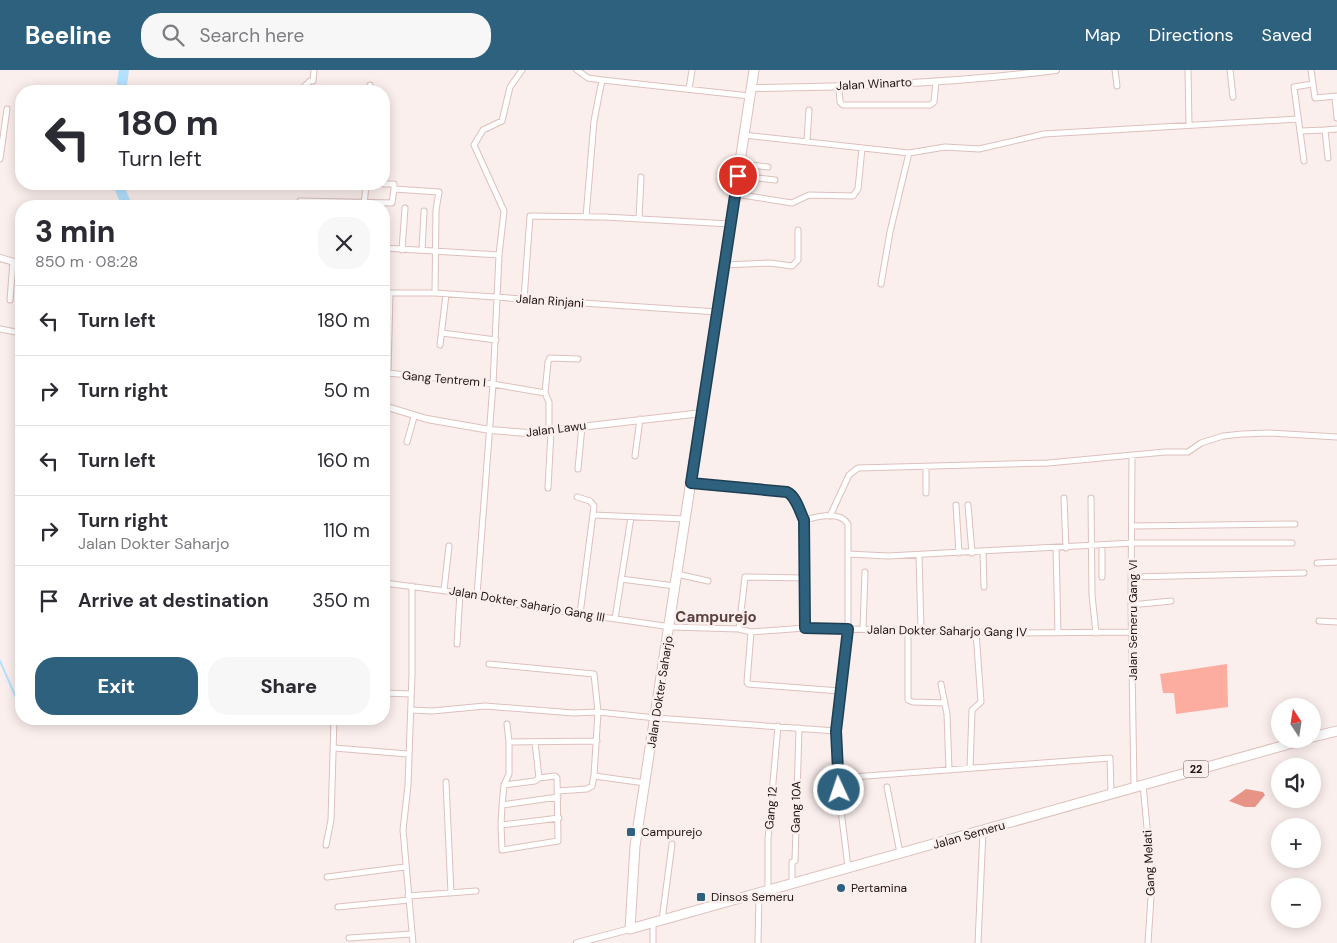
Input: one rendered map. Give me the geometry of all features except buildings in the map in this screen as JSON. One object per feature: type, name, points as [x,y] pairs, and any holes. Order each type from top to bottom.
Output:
[{"type":"highway","name":"Jalan Dokter Saharjo","points":[[630,929],[636,846],[671,627],[675,586],[754,70]]},
{"type":"highway","points":[[1321,735],[1337,731]]},
{"type":"highway","name":"Jalan Semeru","points":[[630,929],[792,882],[983,831],[1111,792],[1274,748]]},
{"type":"street","points":[[307,85],[313,81],[314,70]]},
{"type":"street","points":[[477,595],[499,298],[499,255],[504,211],[474,145],[483,130],[502,121],[510,87],[522,70]]},
{"type":"street","points":[[577,70],[588,78],[602,80],[689,89],[751,92]]},
{"type":"street","points":[[689,89],[692,70]]},
{"type":"street","name":"Jalan Winarto","points":[[751,92],[936,81],[1056,70]]},
{"type":"street","points":[[1115,70],[1117,86]]},
{"type":"street","points":[[1188,70],[1189,125]]},
{"type":"street","points":[[1230,70],[1233,97]]},
{"type":"street","points":[[1311,70],[1315,98],[1336,97],[1337,118]]},
{"type":"street","points":[[586,217],[594,121],[602,80]]},
{"type":"street","points":[[838,87],[840,102],[843,105],[930,106],[934,102],[936,81]]},
{"type":"street","points":[[1304,161],[1294,87],[1312,84]]},
{"type":"street","points":[[0,159],[7,109]]},
{"type":"street","points":[[807,141],[809,110]]},
{"type":"street","points":[[744,135],[909,153],[945,147],[979,149],[1044,134],[1298,119]]},
{"type":"street","points":[[1301,131],[1337,129]]},
{"type":"street","points":[[1325,130],[1328,158]]},
{"type":"street","points":[[735,194],[792,203],[809,195],[853,196],[858,189],[862,148]]},
{"type":"street","points":[[881,284],[890,232],[909,153]]},
{"type":"street","points":[[740,164],[768,167]]},
{"type":"street","points":[[738,176],[775,180]]},
{"type":"street","points":[[639,219],[641,177]]},
{"type":"street","points":[[390,184],[394,184],[392,203],[390,203]]},
{"type":"street","points":[[394,189],[440,192],[436,210],[435,293]]},
{"type":"street","points":[[402,250],[405,208]]},
{"type":"street","points":[[422,250],[424,211]]},
{"type":"street","points":[[524,299],[530,216],[730,224]]},
{"type":"street","points":[[724,265],[770,263],[792,266],[798,260],[798,230]]},
{"type":"street","points":[[390,249],[499,255]]},
{"type":"street","points":[[0,258],[13,262],[10,300]]},
{"type":"street","name":"Jalan Rinjani","points":[[390,293],[435,293],[717,312]]},
{"type":"street","points":[[440,345],[446,294]]},
{"type":"street","points":[[0,329],[15,332]]},
{"type":"street","points":[[442,333],[496,340]]},
{"type":"street","points":[[548,488],[550,432],[549,402],[545,393],[548,362],[550,358],[578,359]]},
{"type":"street","name":"Gang Tentrem I","points":[[390,374],[493,384]]},
{"type":"street","points":[[493,384],[545,393]]},
{"type":"street","name":"Jalan Lawu","points":[[390,408],[414,417],[515,433],[550,432],[582,426],[702,413]]},
{"type":"street","points":[[407,442],[414,417]]},
{"type":"street","points":[[635,456],[640,419]]},
{"type":"street","points":[[578,469],[582,426]]},
{"type":"street","points":[[830,516],[852,470],[858,468],[1048,463],[1164,452],[1182,453],[1212,440],[1242,434],[1269,433],[1337,437]]},
{"type":"street","name":"Jalan Semeru Gang VI","points":[[1132,455],[1133,543],[1131,605],[1139,785]]},
{"type":"street","points":[[926,466],[926,493]]},
{"type":"street","points":[[691,483],[790,493],[804,520],[805,628]]},
{"type":"street","points":[[577,497],[593,502],[580,614]]},
{"type":"street","points":[[1064,498],[1066,548]]},
{"type":"street","points":[[1091,498],[1093,546],[1092,595],[1096,633]]},
{"type":"street","points":[[956,505],[959,553]]},
{"type":"street","points":[[968,505],[972,553]]},
{"type":"street","points":[[593,515],[685,519]]},
{"type":"street","points":[[804,520],[830,516],[845,520],[848,524],[848,629],[836,731],[848,867]]},
{"type":"street","points":[[615,619],[631,517]]},
{"type":"street","points":[[1133,526],[1296,524]]},
{"type":"street","points":[[848,554],[878,556],[972,553],[1133,543],[1292,543]]},
{"type":"street","points":[[1102,545],[1102,577]]},
{"type":"street","points":[[444,590],[449,546]]},
{"type":"street","points":[[1056,548],[1058,633]]},
{"type":"street","points":[[983,552],[984,587]]},
{"type":"street","points":[[919,555],[921,630]]},
{"type":"street","points":[[1317,563],[1337,562]]},
{"type":"street","points":[[863,629],[865,572]]},
{"type":"street","points":[[1131,577],[1304,573]]},
{"type":"street","points":[[677,574],[708,581]]},
{"type":"street","points":[[739,629],[745,577],[804,578]]},
{"type":"street","points":[[621,579],[675,586]]},
{"type":"street","name":"Jalan Dokter Saharjo Gang III","points":[[390,584],[460,592],[513,604],[671,627]]},
{"type":"street","points":[[412,586],[411,710],[404,847],[413,943]]},
{"type":"street","points":[[457,644],[460,592]]},
{"type":"street","points":[[1131,605],[1171,601]]},
{"type":"street","points":[[1319,621],[1337,622]]},
{"type":"street","name":"Jalan Dokter Saharjo Gang IV","points":[[671,627],[739,629],[751,632],[805,628],[1058,633],[1133,632]]},
{"type":"street","points":[[908,630],[908,700],[913,702],[945,703]]},
{"type":"street","points":[[751,632],[746,682],[748,684],[840,691]]},
{"type":"street","points":[[970,768],[972,710],[981,702],[976,632]]},
{"type":"street","points":[[489,664],[592,673],[595,676],[598,712],[592,786],[587,789],[557,791]]},
{"type":"street","points":[[941,684],[945,703],[949,770]]},
{"type":"street","points":[[390,693],[411,694]]},
{"type":"street","points":[[411,710],[432,711],[485,706],[573,713],[598,712],[836,731]]},
{"type":"street","points":[[504,785],[555,776],[559,818],[558,841],[502,850],[502,805],[504,785],[509,774],[507,724]]},
{"type":"street","points":[[326,845],[331,820],[334,725]]},
{"type":"street","name":"Gang 12","points":[[768,889],[768,840],[778,726]]},
{"type":"street","name":"Gang 10A","points":[[792,882],[792,862],[795,861],[799,728]]},
{"type":"street","points":[[509,742],[597,741]]},
{"type":"street","points":[[535,742],[539,778]]},
{"type":"street","points":[[334,748],[408,754]]},
{"type":"street","points":[[839,778],[1110,758],[1111,792]]},
{"type":"street","points":[[594,776],[646,783]]},
{"type":"street","points":[[446,782],[451,893]]},
{"type":"street","name":"Gang Melati","points":[[1139,785],[1152,882],[1148,943]]},
{"type":"street","points":[[888,787],[900,853]]},
{"type":"street","points":[[502,805],[558,798]]},
{"type":"street","points":[[501,825],[559,818]]},
{"type":"street","points":[[978,943],[983,831]]},
{"type":"street","points":[[653,943],[672,844]]},
{"type":"street","points":[[327,877],[405,867]]},
{"type":"street","points":[[338,907],[476,891]]},
{"type":"street","points":[[758,943],[759,892]]},
{"type":"street","points":[[578,943],[630,929]]},
{"type":"street","points":[[350,938],[412,934]]},
{"type":"shaded area","points":[[1227,664],[1228,707],[1176,714],[1174,693],[1163,693],[1160,674]]},
{"type":"shaded area","points":[[1246,789],[1263,792],[1265,795],[1255,807],[1245,807],[1229,801]]},
{"type":"waterway","points":[[122,85],[124,70]]},
{"type":"waterway","points":[[120,190],[125,200]]},
{"type":"waterway","points":[[0,661],[15,695]]},
{"type":"place","name":"Campurejo","points":[[631,832]]},
{"type":"place","name":"Pertamina","points":[[841,888]]},
{"type":"place","name":"Dinsos Semeru","points":[[701,897]]},
{"type":"district","name":"Campurejo","points":[[716,617]]},
{"type":"route","points":[[738,176],[691,483],[787,492],[792,496],[804,520],[805,628],[848,629],[836,731],[839,790]]}]
